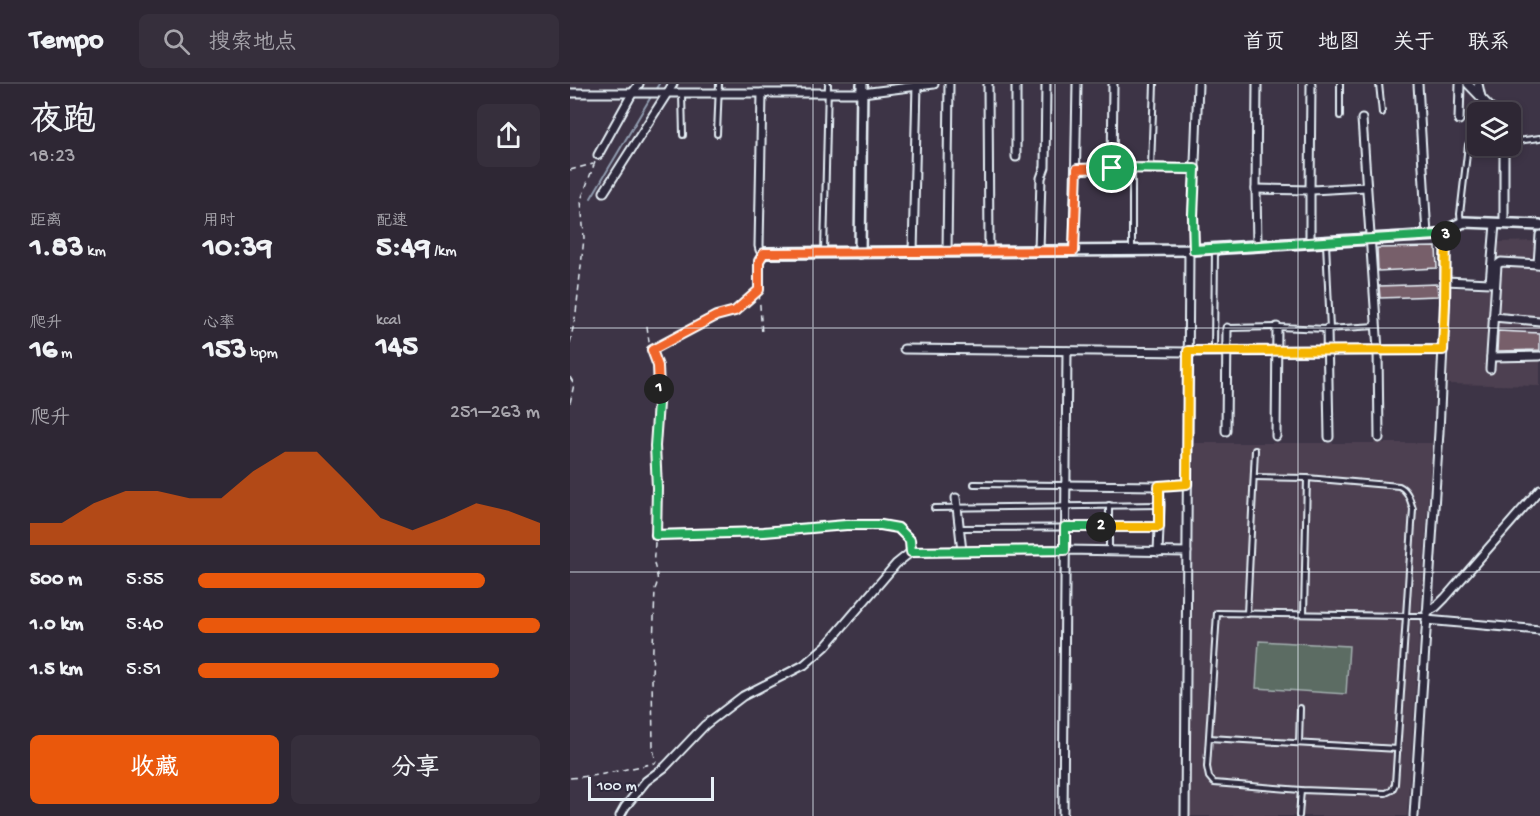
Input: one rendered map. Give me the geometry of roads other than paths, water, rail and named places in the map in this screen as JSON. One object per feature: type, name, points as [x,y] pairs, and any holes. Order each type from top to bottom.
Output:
[{"type":"street","points":[[598,154],[639,84]]},
{"type":"street","points":[[604,192],[673,84]]},
{"type":"street","points":[[570,93],[828,93],[934,84]]},
{"type":"street","points":[[947,252],[949,84]]},
{"type":"street","points":[[988,84],[989,252]]},
{"type":"street","points":[[1016,84],[1016,157]]},
{"type":"street","points":[[1039,251],[1041,178],[1045,167],[1046,84]]},
{"type":"street","points":[[1074,251],[1077,84]]},
{"type":"street","points":[[1112,168],[1113,84]]},
{"type":"street","points":[[1185,816],[1188,351],[1198,84]]},
{"type":"street","points":[[1257,84],[1257,246]]},
{"type":"street","points":[[1310,243],[1311,84]]},
{"type":"street","points":[[1418,84],[1427,236]]},
{"type":"street","points":[[1459,120],[1460,84]]},
{"type":"street","points":[[1468,84],[1486,102]]},
{"type":"street","points":[[1478,84],[1481,97]]},
{"type":"street","points":[[913,252],[917,85]]},
{"type":"street","points":[[860,253],[862,89]]},
{"type":"street","points":[[758,93],[759,246],[764,253],[1192,250],[1437,235],[1464,222],[1540,225]]},
{"type":"street","points":[[1362,119],[1378,350],[1379,438]]},
{"type":"street","points":[[1445,281],[1490,283],[1499,224],[1503,156]]},
{"type":"street","points":[[1077,169],[1195,169]]},
{"type":"street","points":[[1256,189],[1310,190],[1366,187]]},
{"type":"street","points":[[1414,816],[1439,432],[1446,232]]},
{"type":"street","points":[[1490,369],[1497,266],[1501,262],[1539,264],[1540,236]]},
{"type":"street","points":[[1494,317],[1540,321]]},
{"type":"street","points":[[1276,436],[1277,327]]},
{"type":"street","points":[[1227,328],[1227,431]]},
{"type":"street","points":[[1329,329],[1329,437]]},
{"type":"street","points":[[904,349],[1443,350]]},
{"type":"street","points":[[1063,816],[1067,351]]},
{"type":"street","points":[[1491,357],[1540,356]]},
{"type":"street","points":[[1065,484],[1159,486],[1187,484]]},
{"type":"street","points":[[1158,552],[1159,486]]},
{"type":"street","points":[[1426,616],[1445,598],[1540,489]]},
{"type":"street","points":[[956,498],[962,551]]},
{"type":"street","points":[[656,535],[881,525],[898,528],[907,536],[910,540],[911,552]]},
{"type":"street","points":[[620,816],[646,782],[665,767],[705,724],[743,696],[804,665],[826,646],[896,564],[911,552],[1065,550],[1187,552]]},
{"type":"street","points":[[1426,616],[1540,630]]},
{"type":"lane","points":[[717,134],[719,84]]},
{"type":"lane","points":[[755,84],[758,93]]},
{"type":"lane","points":[[794,84],[794,93]]},
{"type":"lane","points":[[824,253],[828,84]]},
{"type":"lane","points":[[1150,168],[1154,84]]},
{"type":"lane","points":[[1340,84],[1340,116]]},
{"type":"lane","points":[[1379,84],[1382,113]]},
{"type":"lane","points":[[682,93],[683,135]]},
{"type":"lane","points":[[1521,141],[1540,138]]},
{"type":"lane","points":[[1461,224],[1460,214],[1467,154]]},
{"type":"lane","points":[[1132,168],[1132,250]]},
{"type":"lane","points":[[1326,242],[1329,329]]},
{"type":"lane","points":[[1214,351],[1215,248]]},
{"type":"lane","points":[[1227,328],[1329,329],[1376,326]]},
{"type":"lane","points":[[1247,614],[1255,450]]},
{"type":"lane","points":[[1254,477],[1307,478],[1399,486],[1410,498],[1413,509],[1407,616],[1395,784],[1392,790],[1386,793],[1301,790],[1214,783],[1209,777],[1207,767],[1217,614],[1304,614],[1407,616],[1426,616]]},
{"type":"lane","points":[[1304,614],[1307,478]]},
{"type":"lane","points":[[974,484],[1065,484]]},
{"type":"lane","points":[[1108,505],[1109,551]]},
{"type":"lane","points":[[934,508],[1160,505]]},
{"type":"lane","points":[[959,528],[1159,527]]},
{"type":"lane","points":[[1299,743],[1300,708]]},
{"type":"lane","points":[[1209,738],[1398,749]]},
{"type":"lane","points":[[1299,816],[1301,790]]},
{"type":"waterway","points":[[655,90],[659,84]]},
{"type":"waterway","points":[[591,198],[652,95]]}]
